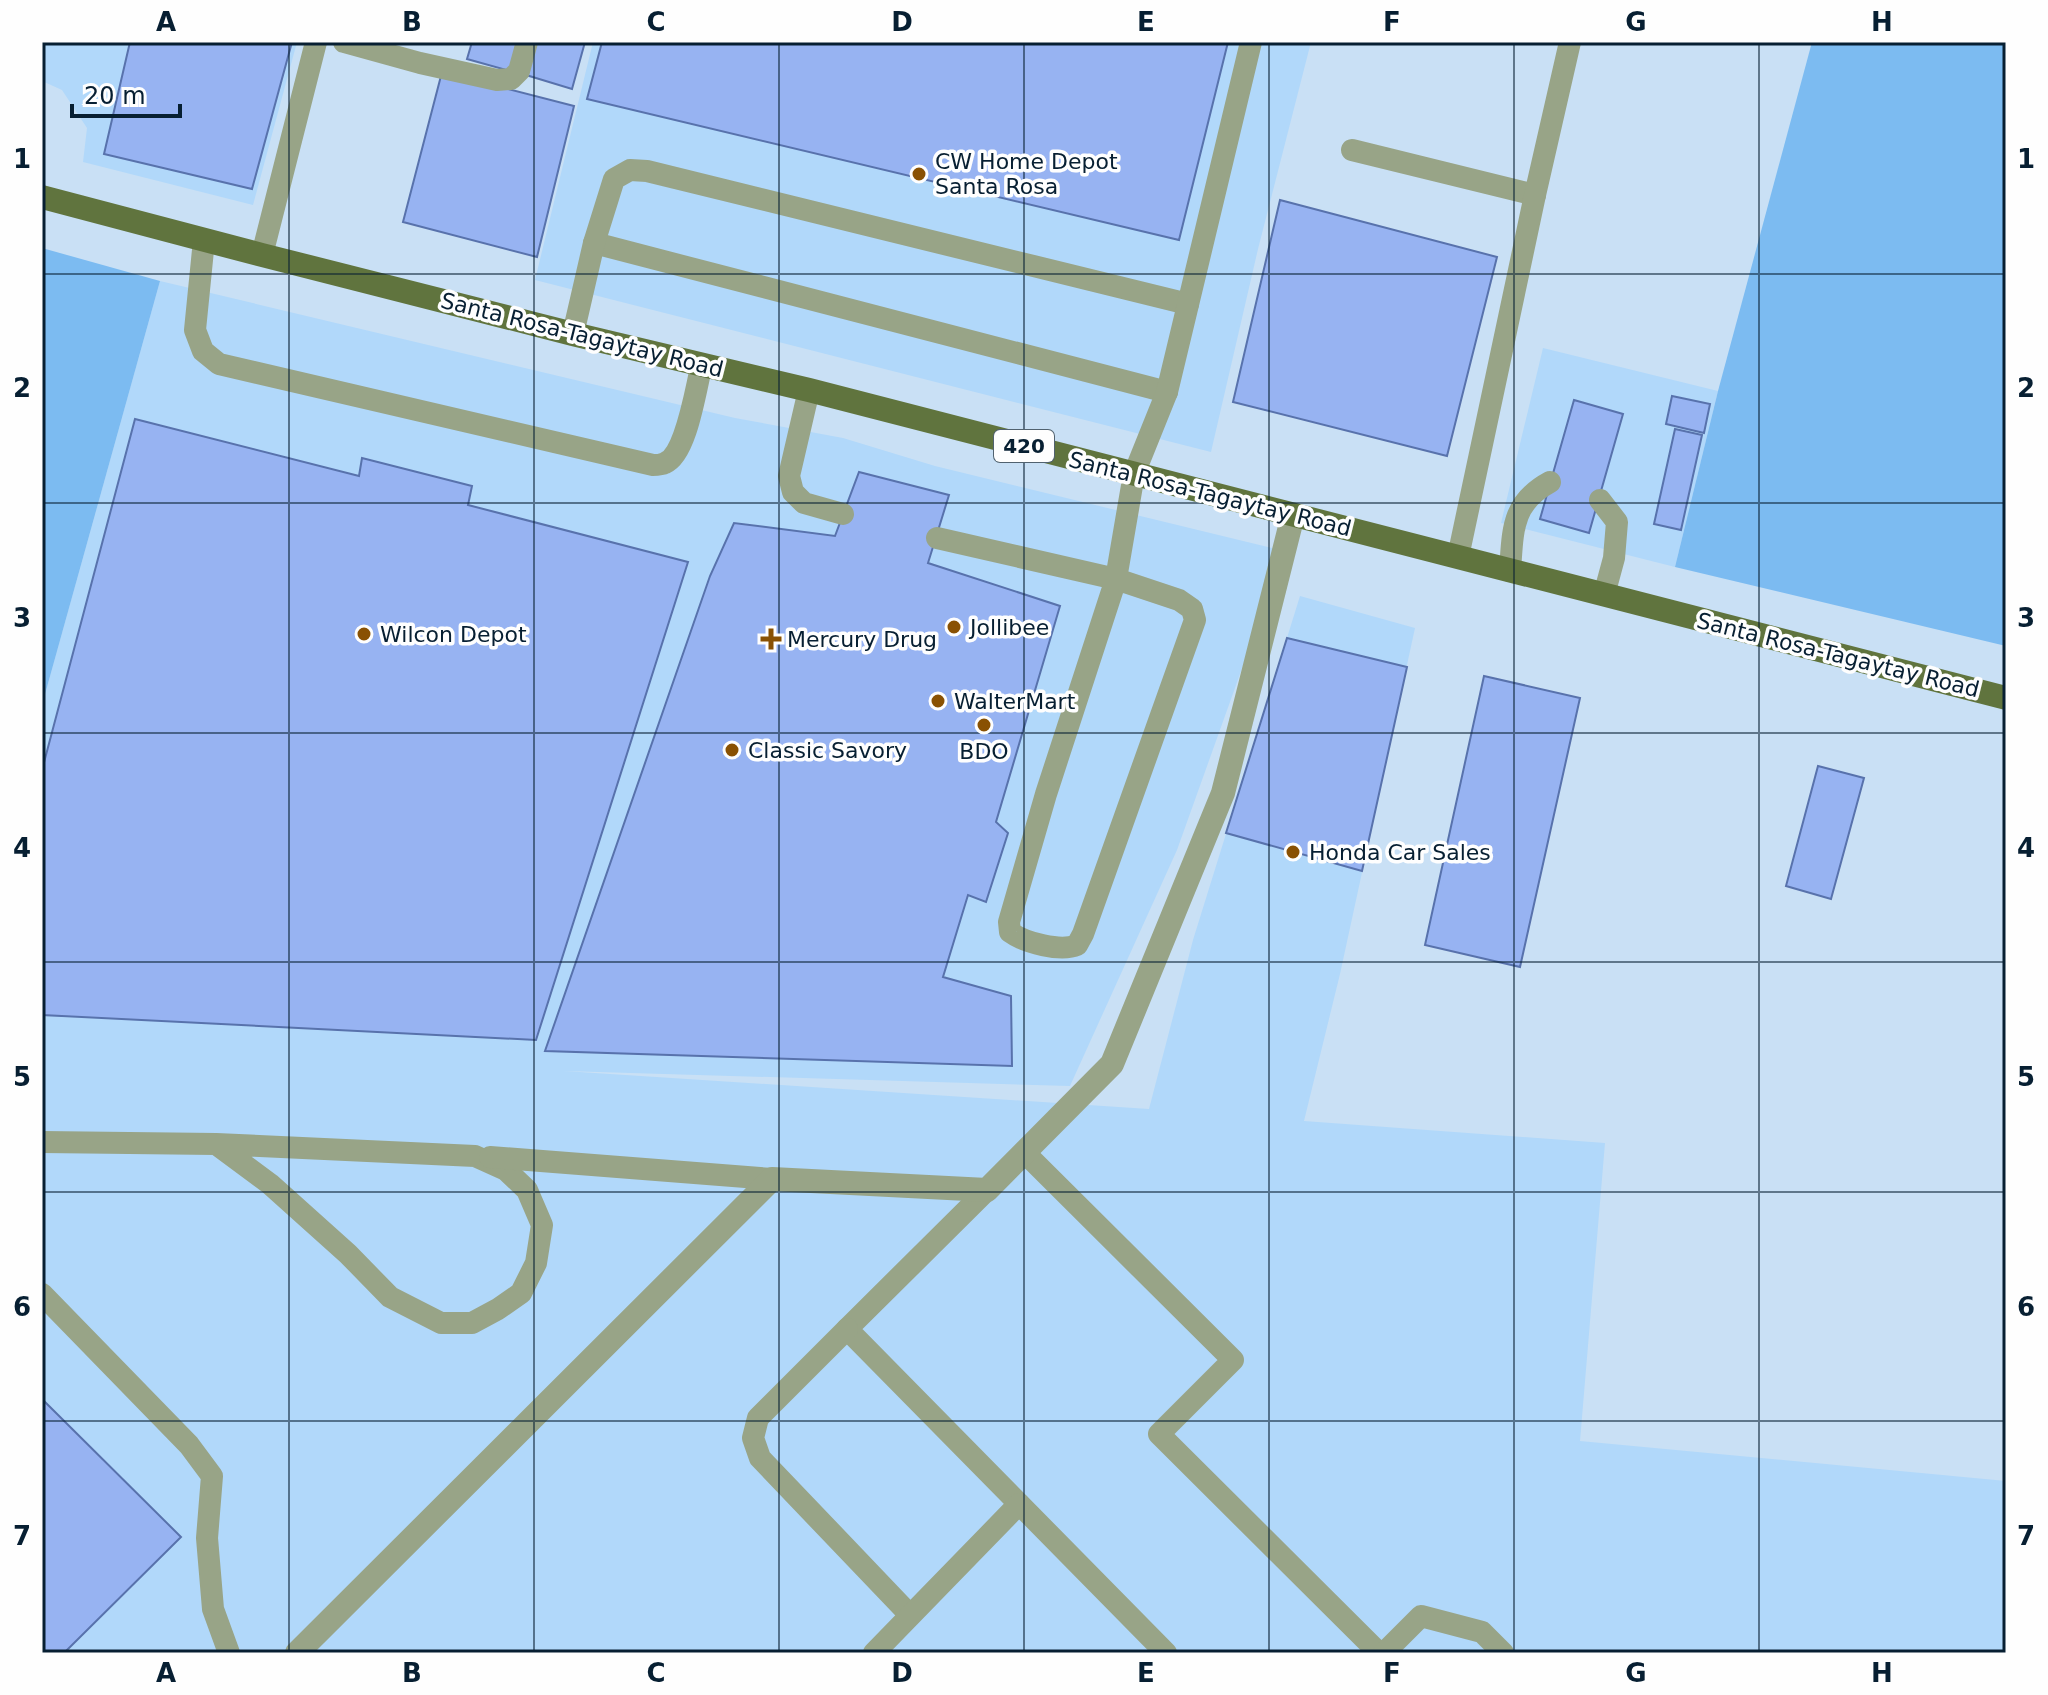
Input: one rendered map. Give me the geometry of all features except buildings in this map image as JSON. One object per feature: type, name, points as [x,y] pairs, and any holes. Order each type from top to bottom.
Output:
[{"type":"main road","name":"Santa Rosa-Tagaytay Road","points":[[42,197],[573,334],[809,390],[2006,698]]},
{"type":"street","points":[[297,1653],[772,1179],[987,1190],[1112,1064],[1223,793],[1293,515]]},
{"type":"lane","points":[[262,255],[316,42]]},
{"type":"lane","points":[[344,42],[497,80],[511,79],[519,71],[527,42]]},
{"type":"lane","points":[[937,538],[1116,579],[1179,600],[1192,609],[1195,620],[1083,934],[1077,945],[1069,949],[1019,938],[1010,932],[1009,922],[1046,794],[1116,579],[1134,474],[1167,392],[1251,42]]},
{"type":"lane","points":[[1458,557],[1570,42]]},
{"type":"lane","points":[[1352,150],[1535,195]]},
{"type":"lane","points":[[573,334],[594,243],[614,179],[630,170],[647,171],[1188,304]]},
{"type":"lane","points":[[204,240],[195,330],[203,351],[219,364],[653,465],[667,463],[678,450],[702,364]]},
{"type":"lane","points":[[594,243],[1167,392]]},
{"type":"lane","points":[[809,390],[789,476],[793,492],[804,503],[843,514]]},
{"type":"lane","points":[[1510,571],[1513,533],[1523,502],[1550,482]]},
{"type":"lane","points":[[1600,500],[1617,522],[1614,558],[1604,595]]},
{"type":"lane","points":[[42,1142],[216,1144],[475,1156],[772,1179]]},
{"type":"lane","points":[[216,1144],[270,1184],[348,1254],[390,1297],[441,1323],[472,1323],[498,1309],[521,1293],[536,1263],[542,1225],[527,1190],[506,1170],[475,1156]]},
{"type":"lane","points":[[1024,1152],[1233,1360],[1159,1434],[1382,1653],[1421,1616],[1482,1632],[1503,1653]]},
{"type":"lane","points":[[910,1615],[760,1458],[753,1438],[758,1418],[987,1190]]},
{"type":"lane","points":[[42,1294],[189,1445],[212,1476],[207,1538],[213,1609],[229,1653]]},
{"type":"lane","points":[[847,1329],[1166,1653]]},
{"type":"lane","points":[[874,1653],[1019,1504]]},
{"type":"shaded area","points":[[42,42],[297,42],[253,205],[83,162],[87,128],[62,90],[42,81]]},
{"type":"shaded area","name":"CW Home Depot Santa Rosa","points":[[593,42],[1311,42],[1258,249],[1211,452],[535,280]]},
{"type":"shaded area","points":[[1812,42],[2006,42],[2006,646],[1675,567],[1718,391]]},
{"type":"shaded area","points":[[42,248],[160,281],[42,705]]},
{"type":"shaded area","points":[[160,281],[735,418],[843,438],[935,466],[1284,551],[1177,850],[1070,1086],[564,1071],[1149,1109],[1193,940],[1300,596],[1415,628],[1340,974],[1304,1121],[1605,1143],[1580,1441],[2006,1481],[2006,1653],[42,1653],[42,705]]},
{"type":"shaded area","points":[[1543,348],[1718,391],[1675,567],[1501,523]]},
{"type":"place","name":"CW Home Depot Santa Rosa","points":[[919,174]]},
{"type":"place","name":"Jollibee","points":[[954,627]]},
{"type":"place","name":"Wilcon Depot","points":[[364,634]]},
{"type":"place","name":"Mercury Drug","points":[[771,639]]},
{"type":"place","name":"WalterMart","points":[[938,701]]},
{"type":"place","name":"BDO","points":[[984,725]]},
{"type":"place","name":"Classic Savory","points":[[732,750]]},
{"type":"place","name":"Honda Car Sales","points":[[1293,852]]}]
